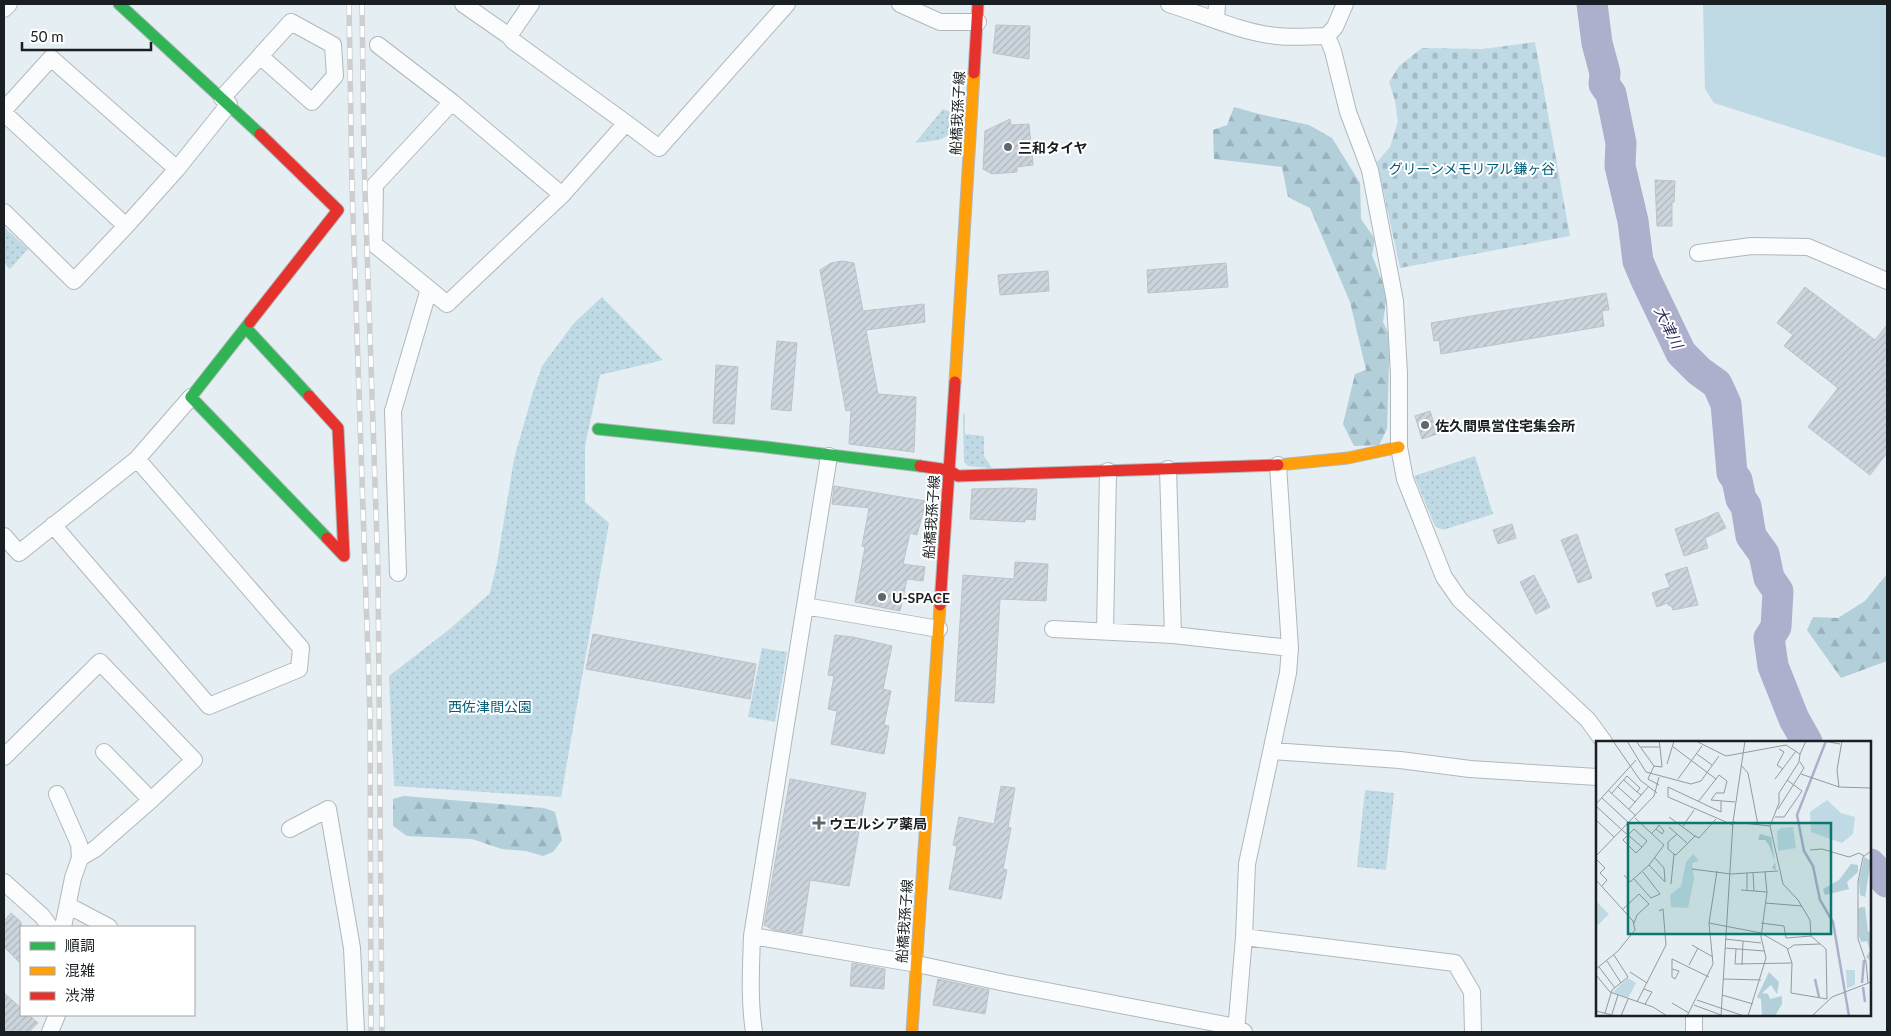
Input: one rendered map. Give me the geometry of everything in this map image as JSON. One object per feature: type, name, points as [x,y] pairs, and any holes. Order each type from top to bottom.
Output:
[{"type":"street","points":[[4,9],[9,4]]},
{"type":"street","points":[[4,536],[19,553],[136,459],[191,398],[338,210],[226,101],[119,4]]},
{"type":"street","points":[[463,4],[659,148],[786,4]]},
{"type":"street","points":[[509,36],[531,4]]},
{"type":"street","points":[[900,4],[940,22],[978,22]]},
{"type":"street","name":"船橋我孫子線","points":[[912,1032],[978,4]]},
{"type":"street","points":[[1169,4],[1216,12],[1223,24],[1276,36],[1327,36],[1335,27],[1345,4]]},
{"type":"street","points":[[4,212],[74,281],[177,168],[260,56],[291,22],[333,45],[335,76],[312,102],[260,56]]},
{"type":"street","points":[[1327,36],[1333,51],[1348,112],[1370,170],[1395,301],[1399,374],[1399,447],[1405,479],[1422,526],[1444,577],[1460,600],[1588,720],[1603,741]]},
{"type":"street","points":[[378,45],[452,102],[562,195]]},
{"type":"street","points":[[126,226],[4,112],[51,58],[177,168]]},
{"type":"street","points":[[452,102],[375,185],[374,244],[447,304],[562,195],[626,123]]},
{"type":"street","points":[[1698,252],[1752,246],[1808,247],[1887,281]]},
{"type":"street","points":[[398,573],[393,411],[429,289]]},
{"type":"street","points":[[191,398],[344,556],[338,428],[246,328]]},
{"type":"street","points":[[598,429],[948,470],[958,476],[1278,465],[1348,458],[1399,447]]},
{"type":"street","points":[[754,1032],[750,990],[752,936],[830,456]]},
{"type":"street","points":[[53,525],[209,706],[299,669],[301,648],[136,459]]},
{"type":"street","points":[[752,936],[917,964],[1239,1031],[1247,864],[1288,673],[1290,648],[1278,465]]},
{"type":"street","points":[[1168,469],[1173,635]]},
{"type":"street","points":[[1105,632],[1108,471]]},
{"type":"street","points":[[805,606],[939,629]]},
{"type":"street","points":[[1053,629],[1173,635],[1290,648]]},
{"type":"street","points":[[4,757],[100,662],[194,760],[151,800],[94,849],[80,858]]},
{"type":"street","points":[[1272,751],[1596,777]]},
{"type":"street","points":[[104,752],[151,800]]},
{"type":"street","points":[[57,794],[79,844],[80,858],[73,878],[69,906],[63,926]]},
{"type":"street","points":[[290,829],[328,809],[352,948],[356,1032]]},
{"type":"street","points":[[4,882],[42,916],[49,926]]},
{"type":"street","points":[[69,906],[107,926]]},
{"type":"street","points":[[1244,937],[1455,963],[1472,992],[1473,1032]]},
{"type":"street","points":[[50,1032],[57,1016]]},
{"type":"street","points":[[1694,1016],[1694,1032]]},
{"type":"green space","points":[[1703,4],[1887,4],[1887,158],[1714,103],[1705,89]]},
{"type":"green space","name":"グリーンメモリアル鎌ヶ谷","points":[[1535,42],[1570,236],[1400,268],[1377,162],[1390,147],[1398,121],[1395,101],[1389,82],[1399,66],[1422,48],[1483,49]]},
{"type":"green space","points":[[1234,107],[1309,125],[1332,138],[1360,183],[1361,219],[1375,239],[1372,255],[1387,294],[1383,322],[1395,347],[1389,364],[1387,429],[1379,445],[1354,446],[1343,424],[1355,374],[1366,370],[1350,302],[1310,208],[1288,197],[1282,167],[1214,159],[1213,130],[1227,125]]},
{"type":"green space","points":[[943,109],[958,115],[957,131],[939,140],[915,143]]},
{"type":"green space","points":[[4,227],[28,249],[10,269],[4,263]]},
{"type":"green space","name":"西佐津間公園","points":[[602,297],[663,360],[600,375],[585,446],[585,502],[609,523],[561,797],[394,786],[389,676],[451,628],[490,593],[497,563],[514,459],[542,366],[574,323]]},
{"type":"green space","points":[[965,413],[965,434],[984,436],[984,456],[992,468],[968,466],[964,462],[963,415]]},
{"type":"green space","points":[[1475,456],[1493,514],[1443,530],[1435,526],[1414,476]]},
{"type":"green space","points":[[1887,574],[1887,661],[1841,678],[1807,630],[1813,617],[1838,618],[1865,601]]},
{"type":"green space","points":[[762,648],[787,652],[775,722],[748,717]]},
{"type":"green space","points":[[1365,790],[1394,793],[1386,870],[1357,867]]},
{"type":"green space","points":[[404,796],[544,808],[555,812],[562,840],[553,852],[543,856],[526,851],[502,849],[472,839],[407,836],[393,826],[393,799]]},
{"type":"building","points":[[996,25],[1030,26],[1029,59],[993,53]]},
{"type":"building","points":[[1010,119],[1011,125],[1029,124],[1033,165],[1017,167],[1017,172],[992,174],[983,169],[985,131]]},
{"type":"building","points":[[1655,180],[1675,181],[1674,202],[1672,202],[1672,226],[1657,226]]},
{"type":"building","points":[[842,261],[854,263],[863,311],[924,304],[925,322],[866,330],[878,394],[916,397],[914,452],[849,444],[851,410],[846,411],[820,270],[831,263]]},
{"type":"building","points":[[1226,263],[1228,287],[1148,293],[1147,270]]},
{"type":"building","points":[[1048,271],[1049,291],[1000,295],[998,275]]},
{"type":"building","points":[[1805,287],[1875,340],[1887,325],[1887,453],[1870,475],[1808,427],[1838,388],[1784,346],[1793,335],[1777,323]]},
{"type":"building","points":[[1606,293],[1609,310],[1602,311],[1604,326],[1441,354],[1439,340],[1434,341],[1431,323]]},
{"type":"building","points":[[777,341],[797,343],[791,411],[771,409]]},
{"type":"building","points":[[716,365],[738,367],[734,424],[713,423]]},
{"type":"building","points":[[1430,411],[1437,434],[1422,439],[1415,416]]},
{"type":"building","points":[[834,486],[926,501],[917,535],[910,533],[903,564],[925,567],[923,581],[907,579],[900,611],[855,602],[865,547],[862,546],[869,508],[832,504]]},
{"type":"building","points":[[972,489],[1037,489],[1035,520],[1025,519],[1025,522],[970,519]]},
{"type":"building","points":[[1718,512],[1726,528],[1705,538],[1708,548],[1684,556],[1675,529]]},
{"type":"building","points":[[1512,524],[1516,538],[1498,544],[1493,530]]},
{"type":"building","points":[[1577,534],[1592,578],[1578,583],[1561,540]]},
{"type":"building","points":[[1015,562],[1048,564],[1046,601],[1000,599],[994,703],[955,701],[963,575],[1014,579]]},
{"type":"building","points":[[1687,567],[1698,605],[1673,610],[1671,605],[1669,606],[1667,603],[1657,607],[1652,593],[1670,587],[1665,574]]},
{"type":"building","points":[[1534,575],[1550,607],[1536,614],[1520,582]]},
{"type":"building","points":[[593,634],[756,664],[750,699],[586,669]]},
{"type":"building","points":[[835,635],[892,646],[883,689],[891,691],[884,725],[889,726],[884,754],[831,744],[837,711],[828,709],[834,676],[828,675]]},
{"type":"building","points":[[790,779],[866,793],[849,886],[810,880],[802,934],[774,930],[764,925]]},
{"type":"building","points":[[1001,786],[1015,788],[1008,827],[1011,828],[1003,869],[1007,870],[1001,899],[949,889],[957,846],[953,845],[959,817],[994,824]]},
{"type":"building","points":[[11,913],[21,922],[20,963],[4,947],[4,921]]},
{"type":"building","points":[[852,963],[885,969],[884,989],[850,986]]},
{"type":"building","points":[[938,979],[989,990],[985,1014],[933,1005]]},
{"type":"building","points":[[4,993],[20,1007],[20,1016],[30,1016],[38,1023],[29,1032],[4,1032]]},
{"type":"waterway","name":"大津川","points":[[1592,4],[1597,43],[1605,73],[1604,84],[1611,94],[1621,143],[1620,166],[1633,221],[1638,261],[1681,353],[1699,371],[1717,384],[1726,404],[1732,473],[1737,480],[1741,499],[1746,506],[1751,536],[1764,554],[1769,578],[1778,591],[1776,627],[1769,638],[1773,666],[1794,719],[1806,741]]},
{"type":"waterway","name":"大津川","points":[[1871,865],[1887,882]]},
{"type":"railway","points":[[349,4],[352,187],[370,715],[371,1032]]},
{"type":"railway","points":[[362,4],[364,160],[378,571],[382,1032]]},
{"type":"traffic: fast","points":[[119,4],[260,134]]},
{"type":"traffic: fast","points":[[250,322],[191,397],[327,538]]},
{"type":"traffic: fast","points":[[246,328],[309,396]]},
{"type":"traffic: fast","points":[[598,429],[920,466]]},
{"type":"traffic: slow","points":[[955,382],[974,73]]},
{"type":"traffic: slow","points":[[1278,465],[1348,458],[1399,447]]},
{"type":"traffic: slow","points":[[912,1032],[940,605]]},
{"type":"traffic: jam","points":[[974,73],[978,4]]},
{"type":"traffic: jam","points":[[250,322],[338,210],[260,134]]},
{"type":"traffic: jam","points":[[940,605],[955,382]]},
{"type":"traffic: jam","points":[[309,396],[338,428],[344,556],[327,538]]},
{"type":"traffic: jam","points":[[920,466],[948,470],[958,476],[1278,465]]},
{"type":"place","name":"三和タイヤ","points":[[1008,147]]},
{"type":"place","name":"佐久間県営住宅集会所","points":[[1425,425]]},
{"type":"place","name":"U-SPACE","points":[[882,597]]},
{"type":"place","name":"ウエルシア薬局","points":[[819,823]]}]
